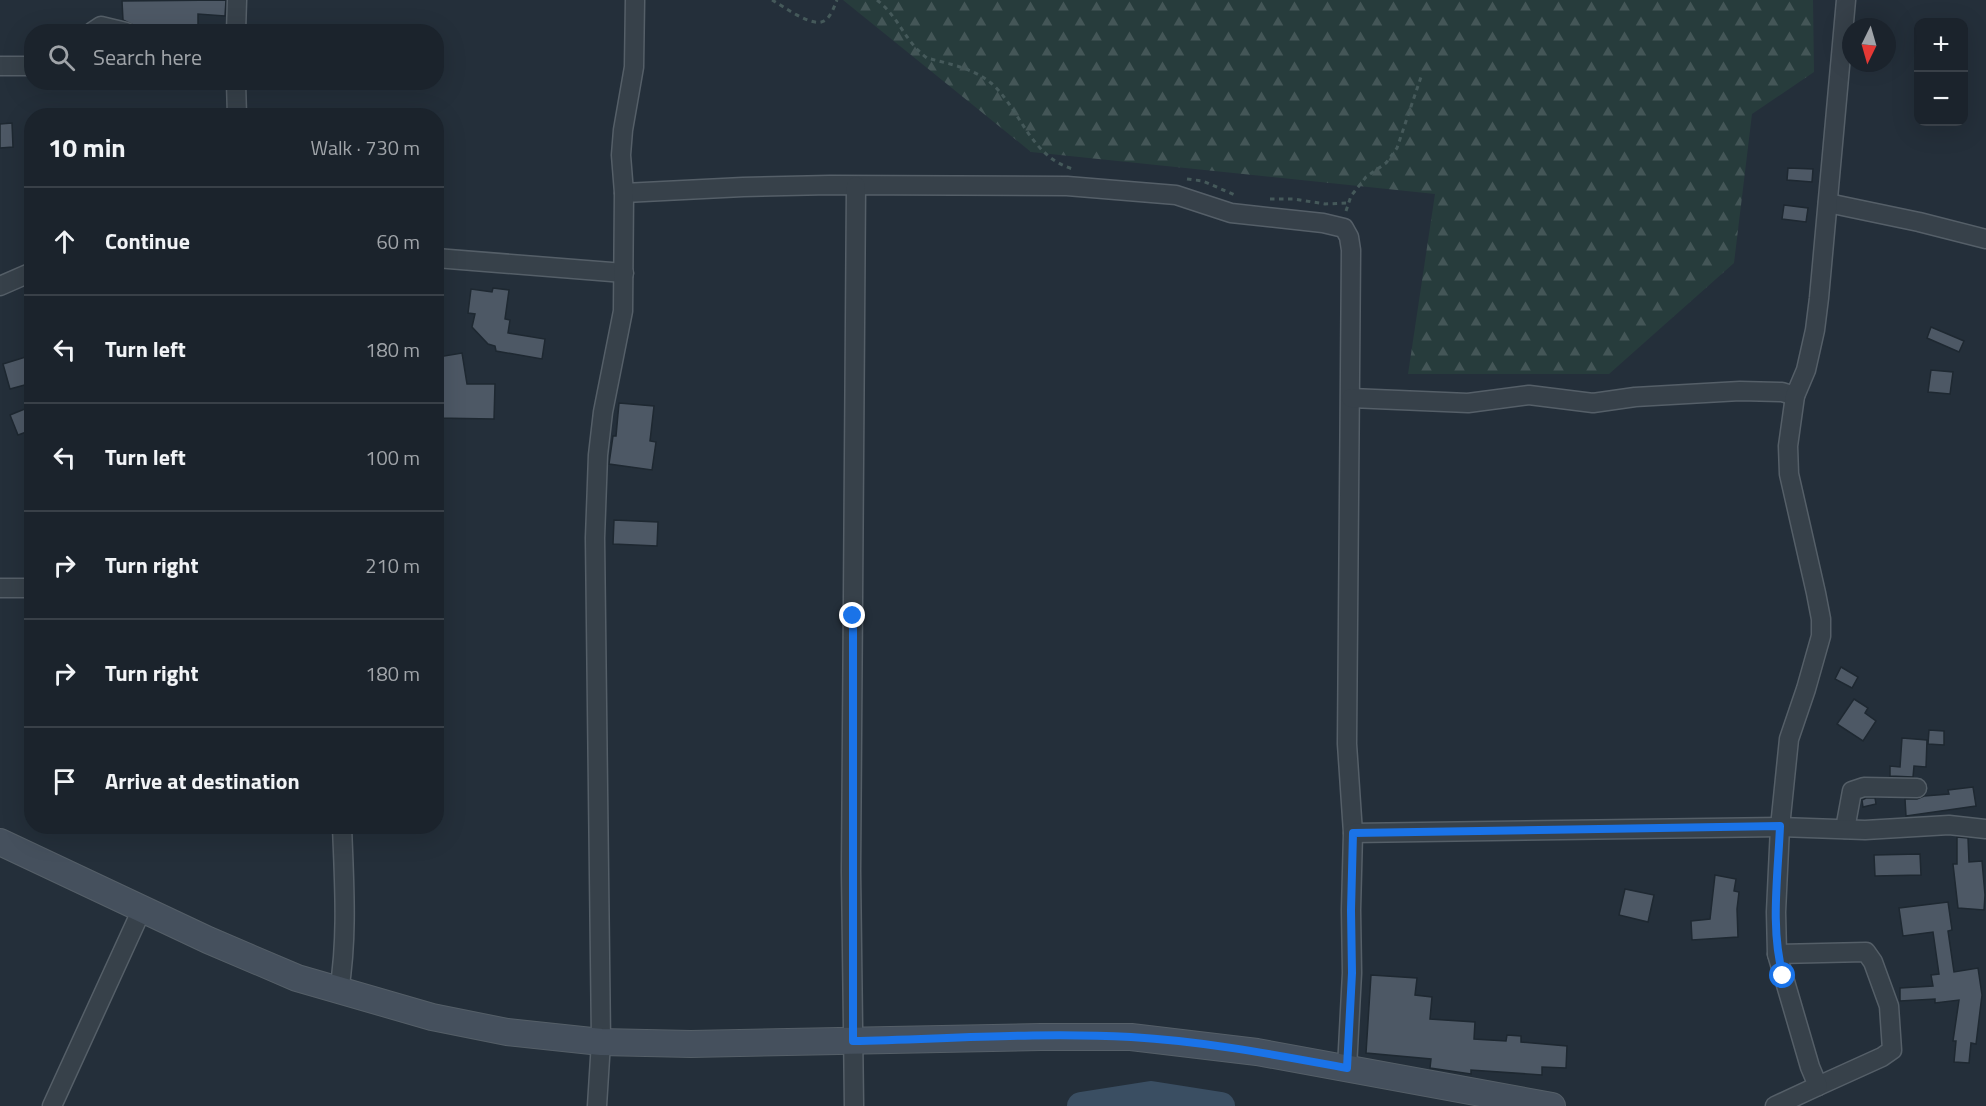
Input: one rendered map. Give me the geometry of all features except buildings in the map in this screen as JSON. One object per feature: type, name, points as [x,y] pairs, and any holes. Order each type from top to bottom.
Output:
[{"type":"street","points":[[236,24],[237,0]]},
{"type":"street","points":[[597,1106],[601,1042],[595,538],[598,455],[603,412],[623,311],[624,193],[621,155],[634,67],[635,0]]},
{"type":"street","points":[[1818,1086],[1810,1067],[1777,954],[1776,912],[1780,826],[1789,739],[1821,636],[1821,619],[1816,593],[1788,465],[1788,434],[1795,396],[1806,370],[1815,330],[1846,0]]},
{"type":"street","points":[[0,66],[24,66]]},
{"type":"street","points":[[236,90],[237,108]]},
{"type":"street","points":[[854,1106],[853,499],[856,186]]},
{"type":"street","points":[[624,193],[743,187],[1067,186],[1176,195],[1231,213],[1323,223],[1344,228],[1349,237],[1351,250],[1352,398],[1347,744],[1353,833],[1352,973],[1347,1068]]},
{"type":"street","points":[[1828,203],[1986,239]]},
{"type":"street","points":[[444,259],[624,273]]},
{"type":"street","points":[[0,286],[24,276]]},
{"type":"street","points":[[1352,398],[1468,403],[1529,395],[1593,404],[1635,397],[1740,391],[1782,392],[1795,396]]},
{"type":"street","points":[[0,588],[24,588]]},
{"type":"street","points":[[1845,829],[1852,791],[1863,787],[1917,788]]},
{"type":"street","points":[[1353,833],[1780,826],[1865,830],[1949,825],[1986,829]]},
{"type":"street","points":[[339,991],[344,963],[345,921],[342,834]]},
{"type":"street","points":[[0,842],[297,978],[432,1017],[507,1032],[601,1042],[691,1044],[1041,1036],[1131,1037],[1257,1052],[1552,1106]]},
{"type":"street","points":[[52,1106],[142,909]]},
{"type":"street","points":[[1775,1106],[1882,1057],[1892,1050],[1889,1006],[1873,962],[1866,952],[1777,954]]},
{"type":"path","points":[[772,0],[807,20],[821,22],[831,14],[837,0]]},
{"type":"path","points":[[877,0],[894,15],[913,46],[921,53],[927,58],[975,72],[984,77],[999,91],[1021,125],[1046,153],[1060,163],[1077,169]]},
{"type":"path","points":[[1344,228],[1351,196],[1366,177],[1386,163],[1397,148],[1422,74]]},
{"type":"path","points":[[1181,179],[1203,181],[1244,198]]},
{"type":"path","points":[[1262,200],[1283,198],[1316,203],[1348,203]]},
{"type":"green space","points":[[843,0],[1813,0],[1814,72],[1752,114],[1734,263],[1609,374],[1408,374],[1435,194],[1031,152]]},
{"type":"waterway","points":[[1081,1106],[1151,1095],[1221,1106]]},
{"type":"route","points":[[853,616],[851,871],[853,1041],[1041,1036],[1131,1037],[1257,1052],[1347,1068],[1352,973],[1353,833],[1780,826],[1776,912],[1777,954],[1783,976]]}]
